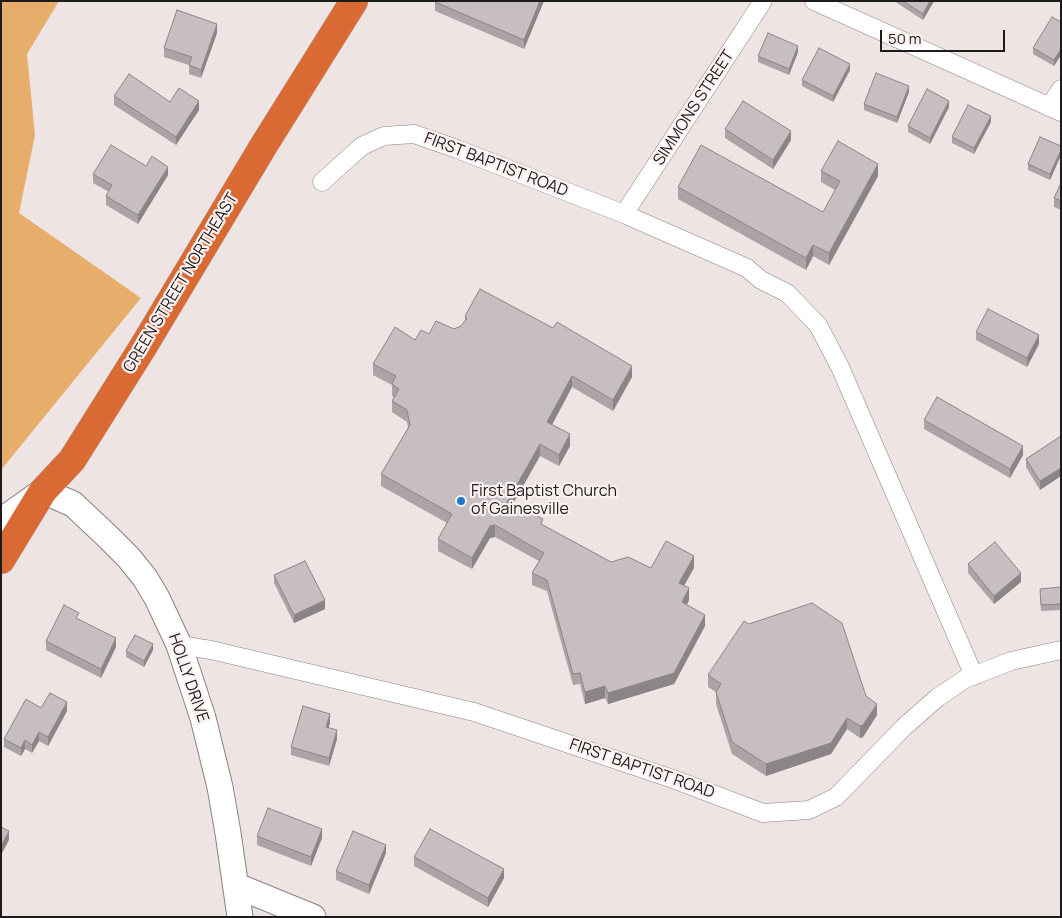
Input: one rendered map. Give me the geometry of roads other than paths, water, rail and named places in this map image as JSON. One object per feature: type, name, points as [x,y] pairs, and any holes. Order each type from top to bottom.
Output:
[{"type":"highway","name":"GREEN STREET NORTHEAST","points":[[1,560],[43,491],[72,460],[354,1]]},
{"type":"street","name":"SIMMONS STREET","points":[[624,214],[764,1]]},
{"type":"street","points":[[814,1],[1055,110],[1061,89]]},
{"type":"street","name":"FIRST BAPTIST ROAD","points":[[322,182],[362,146],[384,136],[414,134],[624,214],[747,268],[761,280],[787,293],[818,325],[840,367],[974,676]]},
{"type":"street","points":[[1,521],[43,491]]},
{"type":"street","name":"HOLLY DRIVE","points":[[43,491],[72,504],[129,558],[145,578],[157,598],[179,645],[197,697],[216,770],[237,886],[240,917]]},
{"type":"street","name":"FIRST BAPTIST ROAD","points":[[179,645],[211,650],[474,712],[673,779],[763,813],[809,810],[836,797],[911,721],[937,698],[965,679],[1011,661],[1061,650]]},
{"type":"street","points":[[237,886],[314,917]]},
{"type":"place","name":"First Baptist Church of Gainesville","points":[[461,501]]}]
